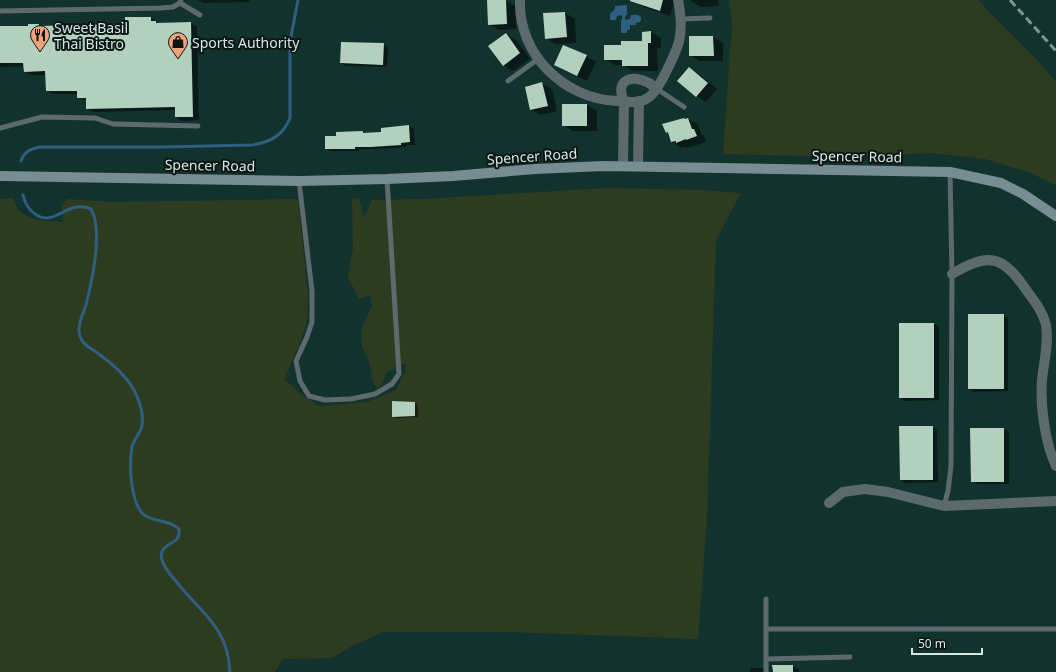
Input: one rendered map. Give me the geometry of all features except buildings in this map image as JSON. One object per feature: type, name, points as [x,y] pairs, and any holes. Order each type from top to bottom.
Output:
[{"type":"street","points":[[520,0],[521,16],[527,38],[538,59],[549,73],[575,90],[601,100],[624,101],[643,101],[657,89],[676,55],[680,37],[681,19],[678,0]]},
{"type":"street","points":[[623,166],[624,101],[621,95],[620,87],[623,82],[636,80],[649,83],[657,89]]},
{"type":"street","points":[[638,166],[639,101]]},
{"type":"street","name":"Spencer Road","points":[[0,176],[299,181],[453,176],[535,169],[623,166],[950,172],[1002,183],[1024,194],[1056,216]]},
{"type":"street","points":[[952,274],[967,264],[989,260],[1002,263],[1011,270],[1021,282],[1042,313],[1046,326],[1046,354],[1042,380],[1043,412],[1051,456],[1056,466]]},
{"type":"street","points":[[829,503],[843,492],[865,489],[888,492],[944,506],[1056,501]]},
{"type":"lane","points":[[0,11],[161,8],[172,7],[181,2],[200,15]]},
{"type":"lane","points":[[681,19],[710,18]]},
{"type":"lane","points":[[508,81],[538,59]]},
{"type":"lane","points":[[657,89],[684,107]]},
{"type":"lane","points":[[0,128],[42,117],[95,118],[113,124],[198,126]]},
{"type":"lane","points":[[944,506],[948,491],[951,466],[952,274],[950,172]]},
{"type":"lane","points":[[299,181],[312,291],[312,322],[296,361],[300,381],[309,396],[324,400],[351,399],[375,394],[392,384],[399,374],[387,179]]},
{"type":"lane","points":[[766,599],[766,672]]},
{"type":"lane","points":[[767,629],[1056,629]]},
{"type":"lane","points":[[766,659],[850,657]]},
{"type":"green space","points":[[729,0],[978,0],[1037,60],[1056,82],[1056,185],[1028,172],[985,159],[932,153],[850,157],[723,154],[732,24]]},
{"type":"green space","points":[[607,188],[703,190],[741,193],[716,240],[707,518],[698,639],[510,632],[383,632],[352,646],[333,658],[283,659],[275,672],[0,672],[0,199],[13,198],[18,209],[22,213],[33,218],[63,222],[61,205],[68,199],[112,202],[298,199],[308,293],[307,322],[299,346],[284,379],[301,394],[319,406],[367,402],[396,390],[405,372],[406,363],[387,372],[381,385],[377,388],[373,382],[369,361],[362,347],[362,327],[372,306],[370,295],[359,299],[348,277],[353,248],[352,199],[359,198],[364,217],[372,200],[423,199]]},
{"type":"water","points":[[627,5],[627,15],[625,16],[625,20],[630,19],[631,15],[638,15],[641,17],[641,20],[640,22],[636,23],[636,25],[630,25],[630,30],[627,30],[627,33],[621,33],[622,15],[617,16],[616,20],[610,20],[610,14],[615,9],[615,6]]},
{"type":"waterway","points":[[21,161],[28,151],[40,147],[252,145],[270,140],[280,134],[290,118],[290,42],[298,0]]},
{"type":"waterway","points":[[23,195],[30,210],[44,218],[49,218],[77,207],[86,207],[91,209],[96,229],[95,256],[86,305],[79,325],[80,335],[85,344],[119,371],[131,385],[136,394],[141,407],[142,425],[133,444],[131,454],[131,472],[135,500],[143,514],[147,517],[171,524],[179,529],[177,539],[163,550],[161,554],[162,560],[169,573],[188,596],[206,614],[220,633],[225,644],[230,672]]},
{"type":"railway","points":[[1010,0],[1056,51]]},
{"type":"place","name":"Sweet Basil Thai Bistro","points":[[40,52]]},
{"type":"place","name":"Sports Authority","points":[[178,59]]}]
